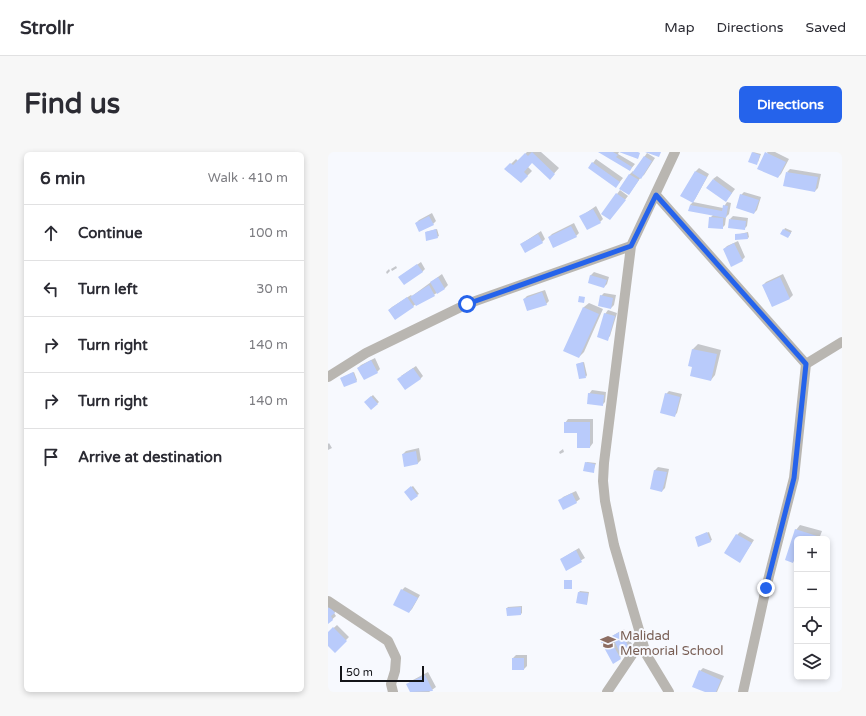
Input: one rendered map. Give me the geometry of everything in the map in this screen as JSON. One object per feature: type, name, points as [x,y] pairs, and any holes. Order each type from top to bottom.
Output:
[{"type":"street","points":[[668,692],[646,654],[614,545],[605,501],[603,481],[612,392],[631,246],[675,152]]},
{"type":"street","points":[[656,195],[806,364],[794,478],[766,588],[743,692]]},
{"type":"street","points":[[328,377],[366,353],[467,304],[631,246]]},
{"type":"street","points":[[806,364],[842,342]]},
{"type":"street","points":[[328,601],[388,641],[396,658],[395,672],[391,684],[393,692]]},
{"type":"street","points":[[607,692],[642,640]]},
{"type":"building","points":[[532,152],[555,174],[550,180],[532,163],[524,172],[528,176],[521,183],[504,169],[510,163],[513,165],[525,153],[528,156]]},
{"type":"building","points":[[598,152],[613,152],[618,155],[616,157],[632,167],[630,171]]},
{"type":"building","points":[[619,152],[638,152],[640,153],[638,159]]},
{"type":"building","points":[[645,152],[661,152],[659,157]]},
{"type":"building","points":[[752,152],[760,155],[757,165],[748,162]]},
{"type":"building","points":[[765,152],[786,162],[778,178],[757,169]]},
{"type":"building","points":[[644,156],[652,161],[641,179],[632,173]]},
{"type":"building","points":[[592,162],[620,182],[616,188],[588,168]]},
{"type":"building","points":[[695,171],[707,177],[693,203],[680,196]]},
{"type":"building","points":[[786,172],[818,177],[815,192],[783,186]]},
{"type":"building","points":[[629,174],[639,180],[629,195],[619,189]]},
{"type":"building","points":[[713,179],[732,193],[726,202],[706,188]]},
{"type":"building","points":[[616,193],[626,200],[610,220],[601,214]]},
{"type":"building","points":[[740,194],[759,200],[754,214],[736,208]]},
{"type":"building","points":[[690,205],[722,211],[723,205],[728,206],[726,218],[688,211]]},
{"type":"building","points":[[593,209],[601,223],[587,230],[579,216]]},
{"type":"building","points":[[429,216],[434,225],[419,232],[415,223]]},
{"type":"building","points":[[709,217],[723,218],[723,229],[708,228]]},
{"type":"building","points":[[729,219],[746,221],[745,230],[728,228]]},
{"type":"building","points":[[571,226],[577,237],[553,248],[548,237]]},
{"type":"building","points":[[436,229],[438,238],[426,241],[425,232]]},
{"type":"building","points":[[783,229],[791,233],[788,238],[780,234]]},
{"type":"building","points":[[747,233],[748,239],[735,240],[735,234]]},
{"type":"building","points":[[538,234],[543,243],[525,253],[520,244]]},
{"type":"building","points":[[734,243],[743,261],[731,267],[723,249]]},
{"type":"building","points":[[417,264],[423,272],[404,285],[398,277]]},
{"type":"building","points":[[590,275],[607,280],[604,288],[588,283]]},
{"type":"building","points":[[438,277],[445,289],[437,294],[430,282]]},
{"type":"building","points":[[780,277],[790,299],[772,307],[762,285]]},
{"type":"building","points":[[429,285],[435,296],[416,306],[410,297]]},
{"type":"building","points":[[542,292],[547,305],[527,311],[523,299]]},
{"type":"building","points":[[600,295],[613,298],[611,309],[598,306]]},
{"type":"building","points":[[579,296],[585,297],[584,303],[578,302]]},
{"type":"building","points":[[407,297],[414,307],[395,320],[388,310]]},
{"type":"building","points":[[583,307],[599,314],[579,358],[563,351]]},
{"type":"building","points":[[604,313],[615,316],[608,341],[597,337]]},
{"type":"building","points":[[692,349],[717,354],[711,381],[690,376],[692,367],[688,366]]},
{"type":"building","points":[[371,360],[378,373],[364,380],[357,368]]},
{"type":"building","points":[[583,362],[586,378],[579,379],[576,364]]},
{"type":"building","points":[[413,368],[421,379],[405,390],[397,379]]},
{"type":"building","points":[[353,372],[357,382],[344,387],[340,378]]},
{"type":"building","points":[[588,393],[604,395],[603,406],[587,404]]},
{"type":"building","points":[[665,393],[680,397],[675,417],[660,413]]},
{"type":"building","points":[[371,396],[378,404],[371,410],[364,402]]},
{"type":"building","points":[[564,422],[590,422],[590,448],[577,448],[577,433],[564,433]]},
{"type":"building","points":[[416,451],[418,464],[404,467],[402,454]]},
{"type":"building","points":[[585,462],[595,464],[594,473],[583,471]]},
{"type":"building","points":[[654,470],[667,472],[662,492],[650,489]]},
{"type":"building","points":[[411,486],[418,496],[411,501],[404,492]]},
{"type":"building","points":[[572,493],[577,503],[563,510],[558,500]]},
{"type":"building","points":[[795,529],[817,536],[794,536],[793,563],[785,560]]},
{"type":"building","points":[[707,532],[711,542],[698,547],[695,537]]},
{"type":"building","points":[[736,534],[752,543],[740,563],[724,553]]},
{"type":"building","points":[[576,550],[582,562],[566,571],[560,559]]},
{"type":"building","points":[[564,580],[572,580],[572,589],[564,589]]},
{"type":"building","points":[[401,589],[418,598],[409,613],[393,605]]},
{"type":"building","points":[[578,592],[588,593],[587,605],[576,603]]},
{"type":"building","points":[[330,607],[335,613],[331,616],[333,620],[328,624],[328,608]]},
{"type":"building","points":[[521,607],[521,615],[507,616],[506,608]]},
{"type":"building","points":[[333,627],[347,641],[335,653],[328,646],[328,632]]},
{"type":"building","points":[[621,631],[629,648],[620,653],[612,636]]},
{"type":"building","points":[[609,638],[621,659],[613,664],[601,642]]},
{"type":"building","points":[[512,658],[524,658],[524,670],[512,670]]},
{"type":"building","points":[[699,670],[721,680],[716,692],[705,692],[692,687]]},
{"type":"building","points":[[425,675],[433,691],[410,692],[406,684]]},
{"type":"place","name":"Malidad Memorial School","points":[[608,642]]},
{"type":"route","points":[[467,304],[631,246],[656,195],[806,364],[794,478],[766,588]]}]
